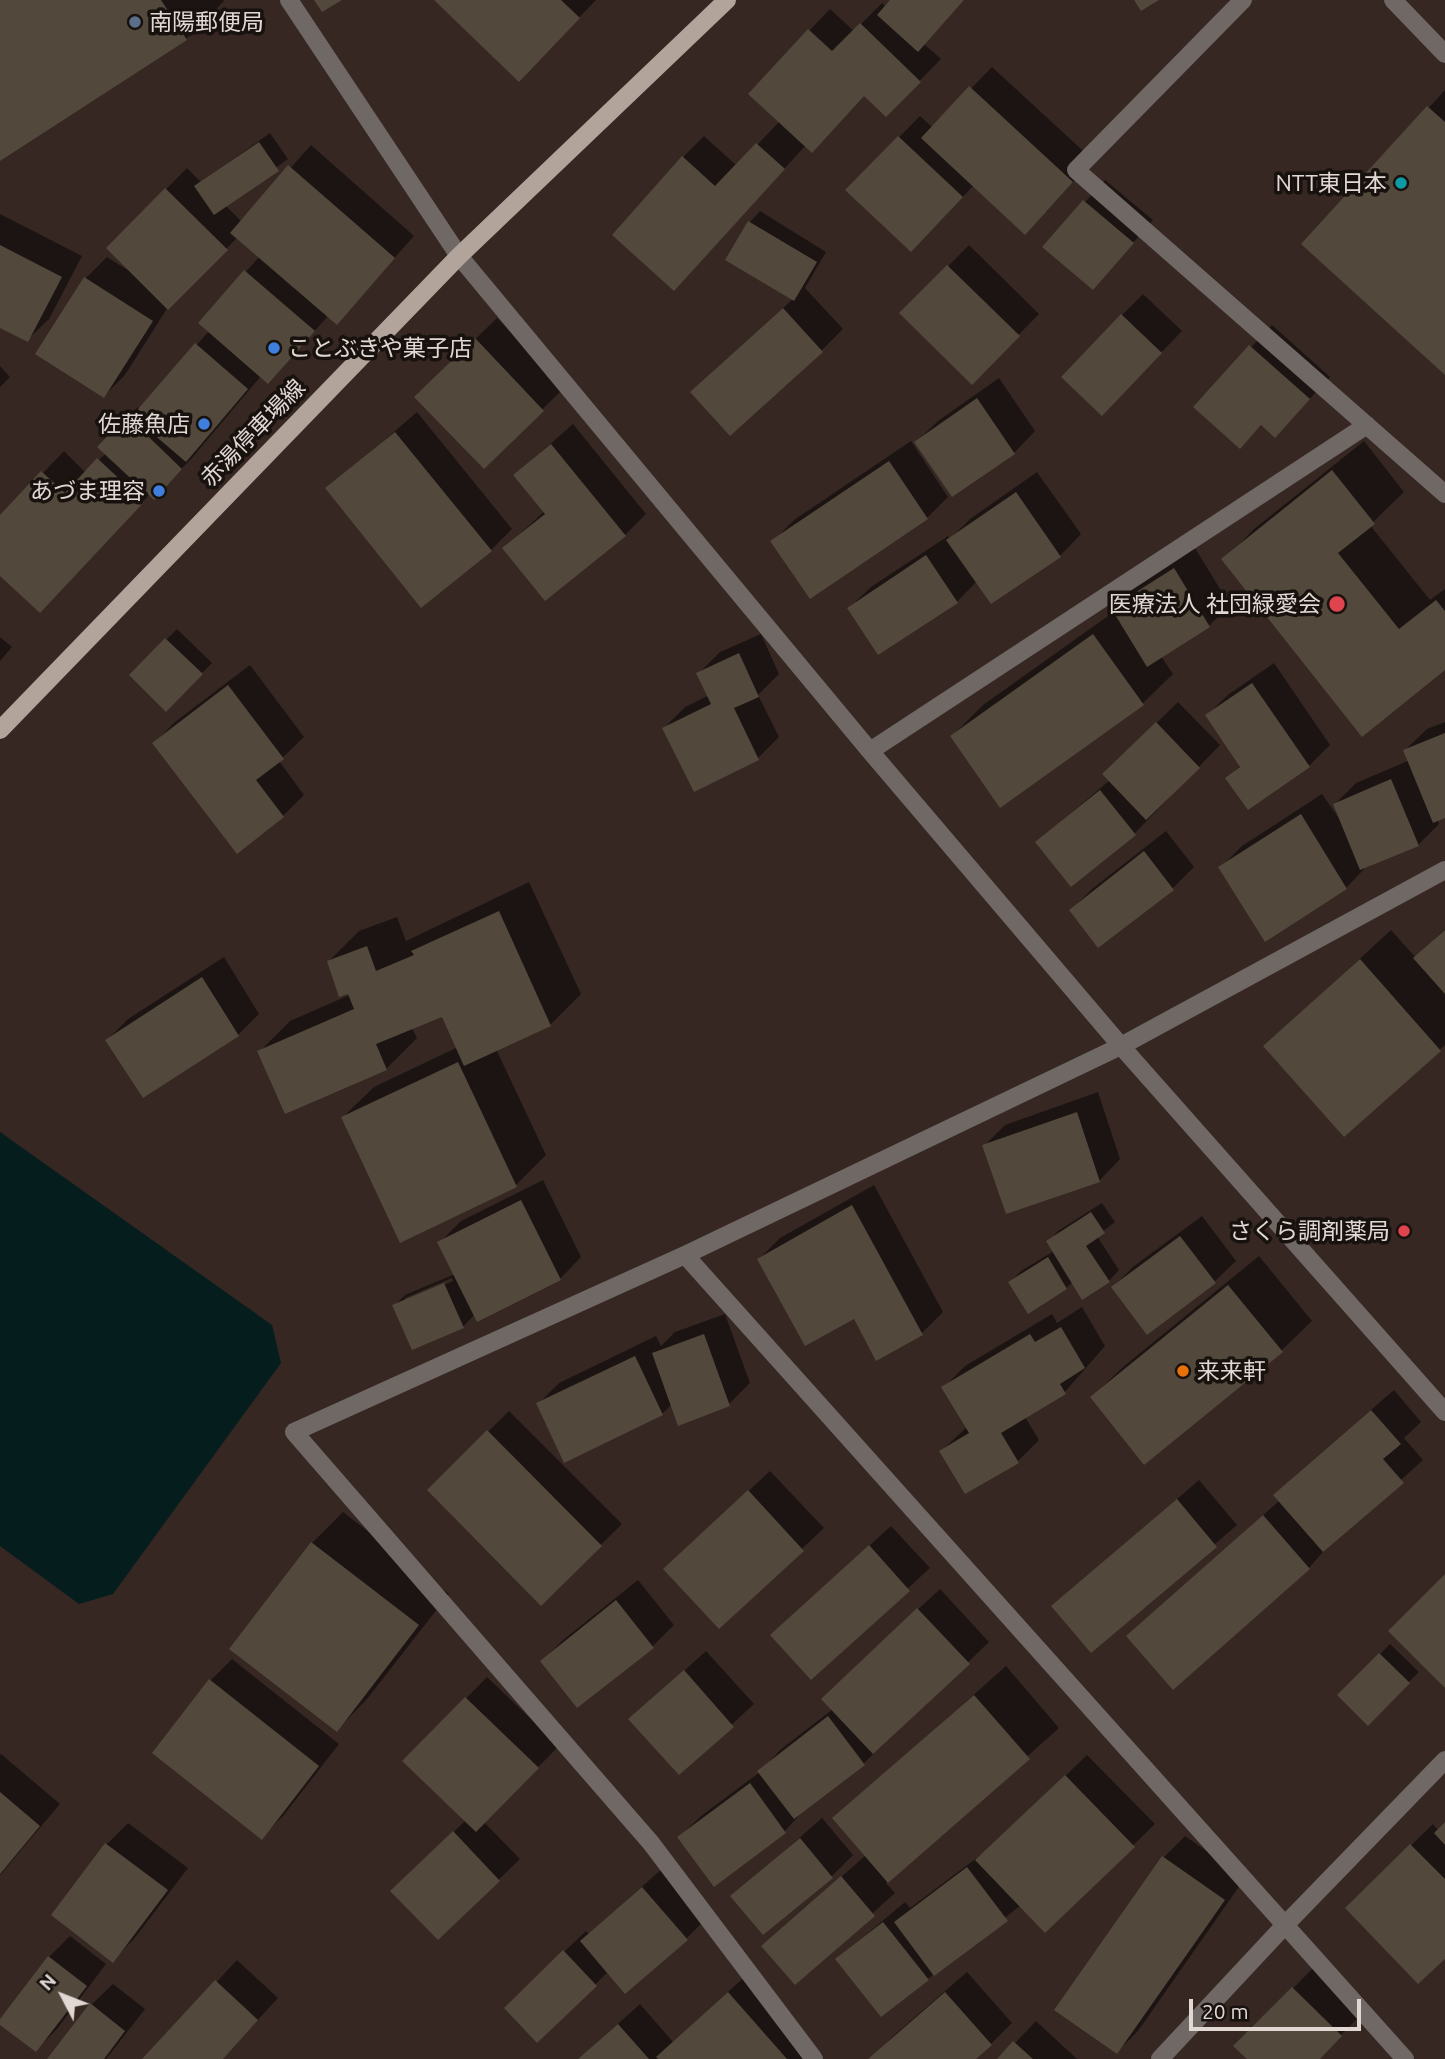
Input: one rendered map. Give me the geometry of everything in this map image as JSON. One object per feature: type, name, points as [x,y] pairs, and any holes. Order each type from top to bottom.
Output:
[{"type":"main road","name":"赤湯停車場線","points":[[0,730],[459,256],[726,0]]},
{"type":"street","points":[[289,0],[459,256],[870,751],[1121,1046],[1445,1412]]},
{"type":"street","points":[[1243,0],[1076,170],[1445,494]]},
{"type":"street","points":[[1393,0],[1445,54]]},
{"type":"street","points":[[870,751],[1367,425]]},
{"type":"street","points":[[814,2059],[651,1843],[294,1432],[685,1255],[1121,1046],[1445,870]]},
{"type":"street","points":[[685,1255],[1405,2059]]},
{"type":"street","points":[[1160,2059],[1445,1760]]},
{"type":"water","points":[[0,1132],[272,1325],[281,1363],[113,1594],[79,1604],[0,1546]]},
{"type":"building","points":[[0,0],[161,0],[187,40],[0,161]]},
{"type":"building","points":[[314,0],[342,0],[322,12]]},
{"type":"building","points":[[434,0],[561,0],[580,18],[519,82]]},
{"type":"building","points":[[890,0],[964,0],[918,52],[877,15]]},
{"type":"building","points":[[1134,0],[1159,0],[1141,11]]},
{"type":"building","points":[[860,23],[921,82],[886,117],[864,96],[812,153],[748,94],[808,29],[832,51]]},
{"type":"building","points":[[969,86],[1073,182],[1025,235],[921,138]]},
{"type":"building","name":"NTT東日本","points":[[1427,106],[1445,122],[1445,375],[1301,244]]},
{"type":"building","points":[[898,136],[963,197],[911,252],[845,190]]},
{"type":"building","points":[[259,142],[279,171],[214,215],[194,186]]},
{"type":"building","points":[[756,143],[785,169],[674,291],[612,235],[682,156],[715,186]]},
{"type":"building","points":[[288,165],[395,258],[337,325],[230,233]]},
{"type":"building","points":[[165,188],[228,250],[168,310],[106,248]]},
{"type":"building","points":[[1083,200],[1134,243],[1093,290],[1042,247]]},
{"type":"building","points":[[748,221],[817,262],[794,301],[725,260]]},
{"type":"building","points":[[0,245],[62,277],[28,342],[0,328]]},
{"type":"building","points":[[947,265],[1020,336],[972,385],[899,313]]},
{"type":"building","points":[[244,270],[315,331],[268,384],[198,323]]},
{"type":"building","points":[[84,277],[153,321],[104,398],[35,354]]},
{"type":"building","points":[[783,308],[823,352],[730,436],[690,392]]},
{"type":"building","points":[[1121,314],[1162,353],[1102,416],[1061,377]]},
{"type":"building","points":[[475,338],[544,411],[484,469],[414,397]]},
{"type":"building","points":[[195,343],[248,389],[186,462],[132,416]]},
{"type":"building","points":[[1249,345],[1310,399],[1275,438],[1261,425],[1240,449],[1193,407]]},
{"type":"building","points":[[977,398],[1015,454],[952,497],[914,442]]},
{"type":"building","points":[[127,416],[182,469],[154,500],[97,447]]},
{"type":"building","points":[[395,432],[492,551],[421,608],[325,488]]},
{"type":"building","points":[[551,444],[626,536],[545,601],[502,548],[545,514],[513,475]]},
{"type":"building","points":[[97,458],[144,502],[40,613],[0,576],[0,515],[41,471],[65,493]]},
{"type":"building","points":[[889,461],[928,519],[810,599],[770,541]]},
{"type":"building","points":[[1332,470],[1375,524],[1338,553],[1399,629],[1436,600],[1445,611],[1445,670],[1362,737],[1221,559]]},
{"type":"building","points":[[1016,492],[1061,557],[991,604],[946,540]]},
{"type":"building","points":[[926,555],[958,603],[878,655],[847,608]]},
{"type":"building","points":[[1174,568],[1210,627],[1147,667],[1111,608]]},
{"type":"building","points":[[1093,634],[1144,705],[1000,808],[950,736]]},
{"type":"building","points":[[165,638],[203,674],[166,712],[129,675]]},
{"type":"building","points":[[739,653],[759,697],[734,708],[759,760],[694,792],[662,728],[711,704],[696,673]]},
{"type":"building","points":[[1252,683],[1310,767],[1248,810],[1225,778],[1240,767],[1205,715]]},
{"type":"building","points":[[228,685],[284,759],[256,780],[284,817],[237,854],[152,743]]},
{"type":"building","points":[[1156,722],[1200,768],[1146,820],[1102,774]]},
{"type":"building","points":[[1445,733],[1445,818],[1433,823],[1403,750]]},
{"type":"building","points":[[1391,779],[1419,846],[1360,870],[1333,804]]},
{"type":"building","points":[[1100,790],[1136,835],[1071,887],[1035,842]]},
{"type":"building","points":[[1301,814],[1347,889],[1265,942],[1218,867]]},
{"type":"building","points":[[1144,851],[1174,890],[1098,948],[1069,910]]},
{"type":"building","points":[[499,911],[551,1026],[464,1066],[442,1017],[376,1044],[387,1070],[285,1114],[257,1051],[354,1009],[348,994],[339,997],[327,961],[367,946],[376,971],[414,955],[411,951]]},
{"type":"building","points":[[1445,930],[1445,994],[1413,958]]},
{"type":"building","points":[[1360,959],[1441,1051],[1344,1137],[1263,1046]]},
{"type":"building","points":[[202,977],[239,1036],[143,1098],[105,1040]]},
{"type":"building","points":[[458,1062],[517,1187],[400,1243],[341,1117]]},
{"type":"building","points":[[1077,1112],[1100,1182],[1006,1214],[982,1145]]},
{"type":"building","points":[[521,1200],[561,1280],[477,1322],[437,1242]]},
{"type":"building","points":[[852,1205],[923,1335],[876,1361],[854,1319],[805,1346],[757,1259]]},
{"type":"building","points":[[1091,1212],[1105,1233],[1086,1246],[1110,1282],[1082,1300],[1046,1241]]},
{"type":"building","points":[[1180,1236],[1216,1283],[1147,1335],[1111,1287]]},
{"type":"building","points":[[1048,1257],[1067,1289],[1028,1314],[1008,1282]]},
{"type":"building","points":[[444,1283],[464,1328],[412,1350],[392,1305]]},
{"type":"building","points":[[1228,1285],[1283,1352],[1144,1465],[1090,1397]]},
{"type":"building","points":[[1061,1327],[1085,1368],[1060,1384],[1066,1394],[1001,1433],[1019,1463],[965,1494],[939,1451],[969,1433],[941,1387],[1030,1334],[1035,1342]]},
{"type":"building","points":[[704,1334],[730,1406],[678,1426],[652,1353]]},
{"type":"building","points":[[635,1356],[663,1415],[564,1463],[536,1403]]},
{"type":"building","points":[[1371,1410],[1401,1444],[1383,1459],[1404,1483],[1323,1552],[1273,1495]]},
{"type":"building","points":[[487,1430],[602,1546],[541,1606],[427,1490]]},
{"type":"building","points":[[748,1490],[804,1551],[719,1629],[663,1569]]},
{"type":"building","points":[[1177,1499],[1217,1547],[1091,1653],[1051,1606]]},
{"type":"building","points":[[1263,1515],[1310,1569],[1173,1690],[1126,1636]]},
{"type":"building","points":[[311,1542],[419,1625],[337,1732],[229,1649]]},
{"type":"building","points":[[869,1545],[910,1591],[811,1680],[770,1635]]},
{"type":"building","points":[[1445,1574],[1445,1688],[1388,1631]]},
{"type":"building","points":[[616,1600],[654,1648],[577,1708],[540,1661]]},
{"type":"building","points":[[917,1608],[970,1664],[873,1754],[821,1699]]},
{"type":"building","points":[[1379,1653],[1410,1683],[1368,1726],[1337,1695]]},
{"type":"building","points":[[684,1670],[734,1727],[679,1775],[628,1719]]},
{"type":"building","points":[[209,1679],[319,1766],[262,1840],[152,1753]]},
{"type":"building","points":[[974,1695],[1030,1759],[888,1883],[832,1818]]},
{"type":"building","points":[[465,1697],[539,1768],[476,1832],[402,1761]]},
{"type":"building","points":[[828,1716],[865,1765],[794,1819],[757,1771]]},
{"type":"building","points":[[1065,1775],[1135,1847],[1045,1933],[975,1860]]},
{"type":"building","points":[[750,1783],[786,1833],[714,1887],[677,1837]]},
{"type":"building","points":[[0,1792],[40,1826],[0,1874]]},
{"type":"building","points":[[1445,1822],[1445,1845],[1434,1833]]},
{"type":"building","points":[[453,1831],[500,1881],[438,1940],[390,1891]]},
{"type":"building","points":[[800,1838],[833,1878],[763,1935],[730,1896]]},
{"type":"building","points":[[105,1843],[168,1890],[113,1963],[51,1915]]},
{"type":"building","points":[[1410,1844],[1445,1879],[1445,1959],[1418,1984],[1345,1908]]},
{"type":"building","points":[[1162,1856],[1225,1900],[1117,2054],[1054,2010]]},
{"type":"building","points":[[967,1867],[1008,1921],[934,1976],[894,1922]]},
{"type":"building","points":[[841,1876],[875,1916],[795,1985],[761,1946]]},
{"type":"building","points":[[642,1887],[688,1940],[625,1994],[580,1941]]},
{"type":"building","points":[[883,1922],[929,1980],[881,2017],[835,1959]]},
{"type":"building","points":[[563,1950],[597,1986],[537,2043],[504,2008]]},
{"type":"building","points":[[48,1956],[87,1986],[36,2052],[0,2025],[0,2019]]},
{"type":"building","points":[[215,1980],[258,2020],[223,2059],[142,2059]]},
{"type":"building","points":[[1292,1987],[1342,2036],[1320,2059],[1247,2059],[1233,2046]]},
{"type":"building","points":[[728,1992],[787,2059],[656,2057]]},
{"type":"building","points":[[945,1992],[992,2045],[976,2059],[868,2059]]},
{"type":"building","points":[[90,2003],[125,2031],[104,2059],[47,2059]]},
{"type":"building","points":[[618,2024],[649,2059],[578,2059]]},
{"type":"building","points":[[1013,2041],[1033,2059],[997,2059]]},
{"type":"place","name":"南陽郵便局","points":[[135,22]]},
{"type":"place","name":"NTT東日本","points":[[1401,183]]},
{"type":"place","name":"ことぶきや菓子店","points":[[274,348]]},
{"type":"place","name":"佐藤魚店","points":[[204,424]]},
{"type":"place","name":"あづま理容","points":[[159,491]]},
{"type":"place","name":"医療法人 社団緑愛会","points":[[1337,604]]},
{"type":"place","name":"さくら調剤薬局","points":[[1404,1231]]},
{"type":"place","name":"来来軒","points":[[1183,1371]]}]
